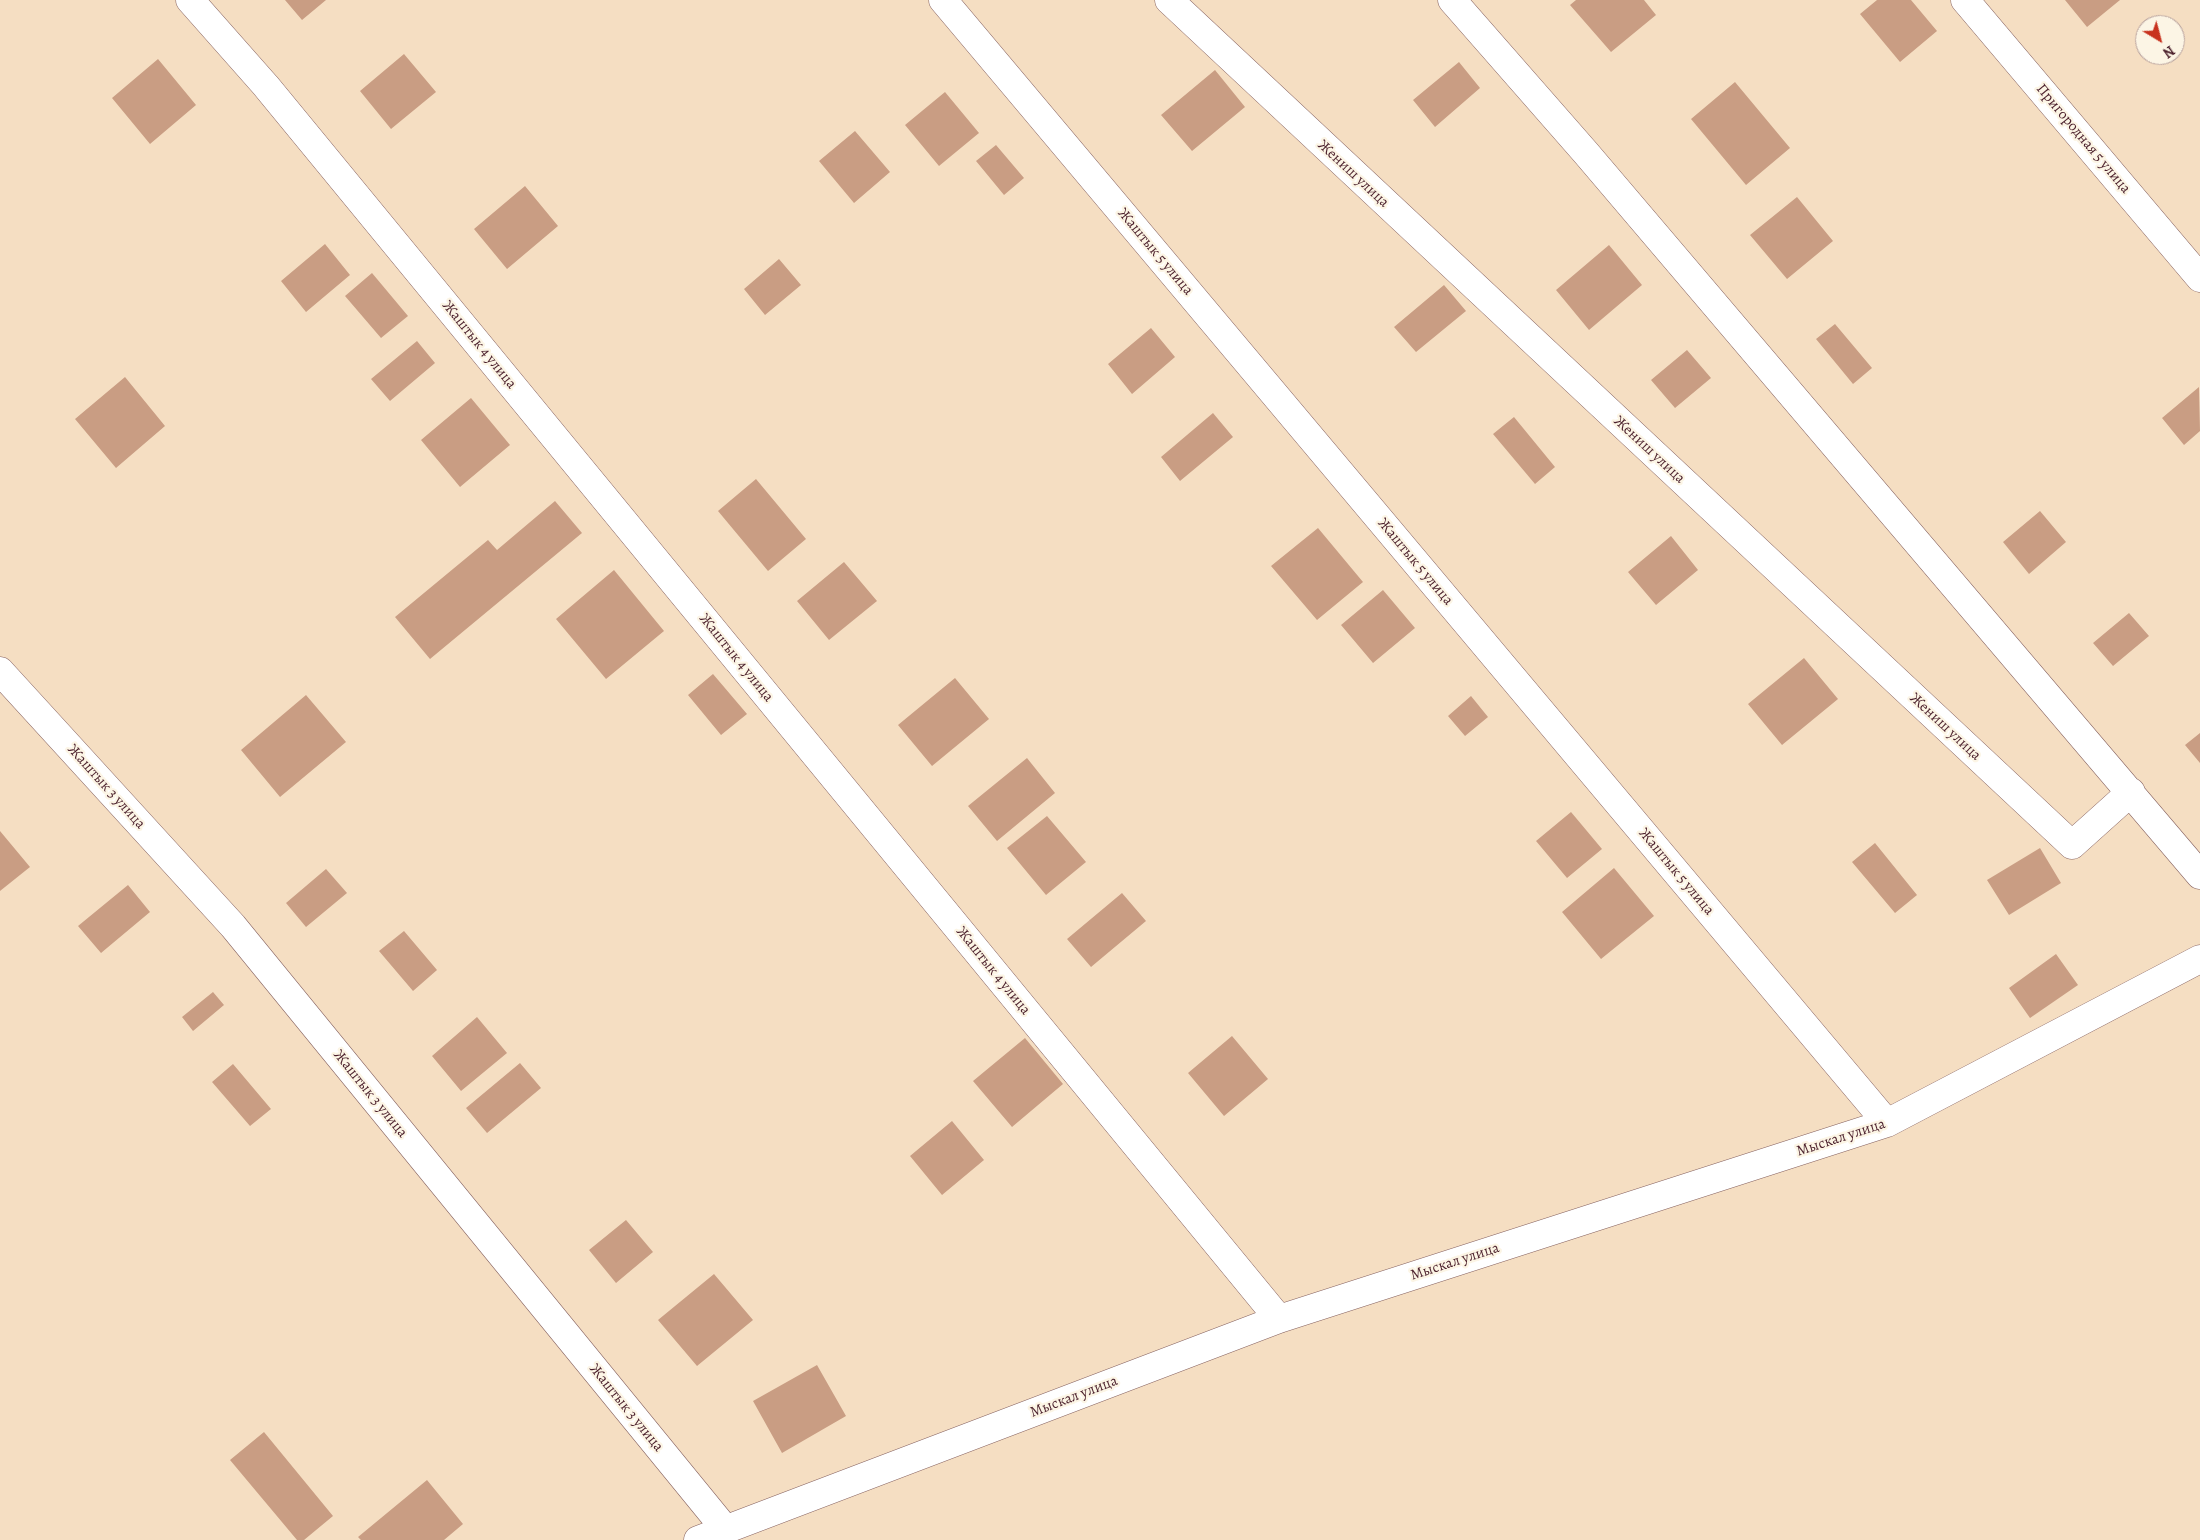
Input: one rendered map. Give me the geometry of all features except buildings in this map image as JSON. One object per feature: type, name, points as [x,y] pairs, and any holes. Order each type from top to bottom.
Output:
[{"type":"street","name":"Жаштык 4 улица","points":[[190,0],[266,86],[1279,1319]]},
{"type":"street","name":"Жаштык 5 улица","points":[[943,0],[1887,1123]]},
{"type":"street","name":"Жениш улица","points":[[1169,0],[2072,845],[2131,792]]},
{"type":"street","points":[[1452,0],[1586,153],[2200,875]]},
{"type":"street","name":"Пригородная 5 улица","points":[[1965,0],[2200,278]]},
{"type":"street","name":"Жаштык 3 улица","points":[[0,671],[233,926],[726,1530]]},
{"type":"street","name":"Мыскал улица","points":[[698,1540],[1279,1319],[1887,1123],[2200,959]]}]
